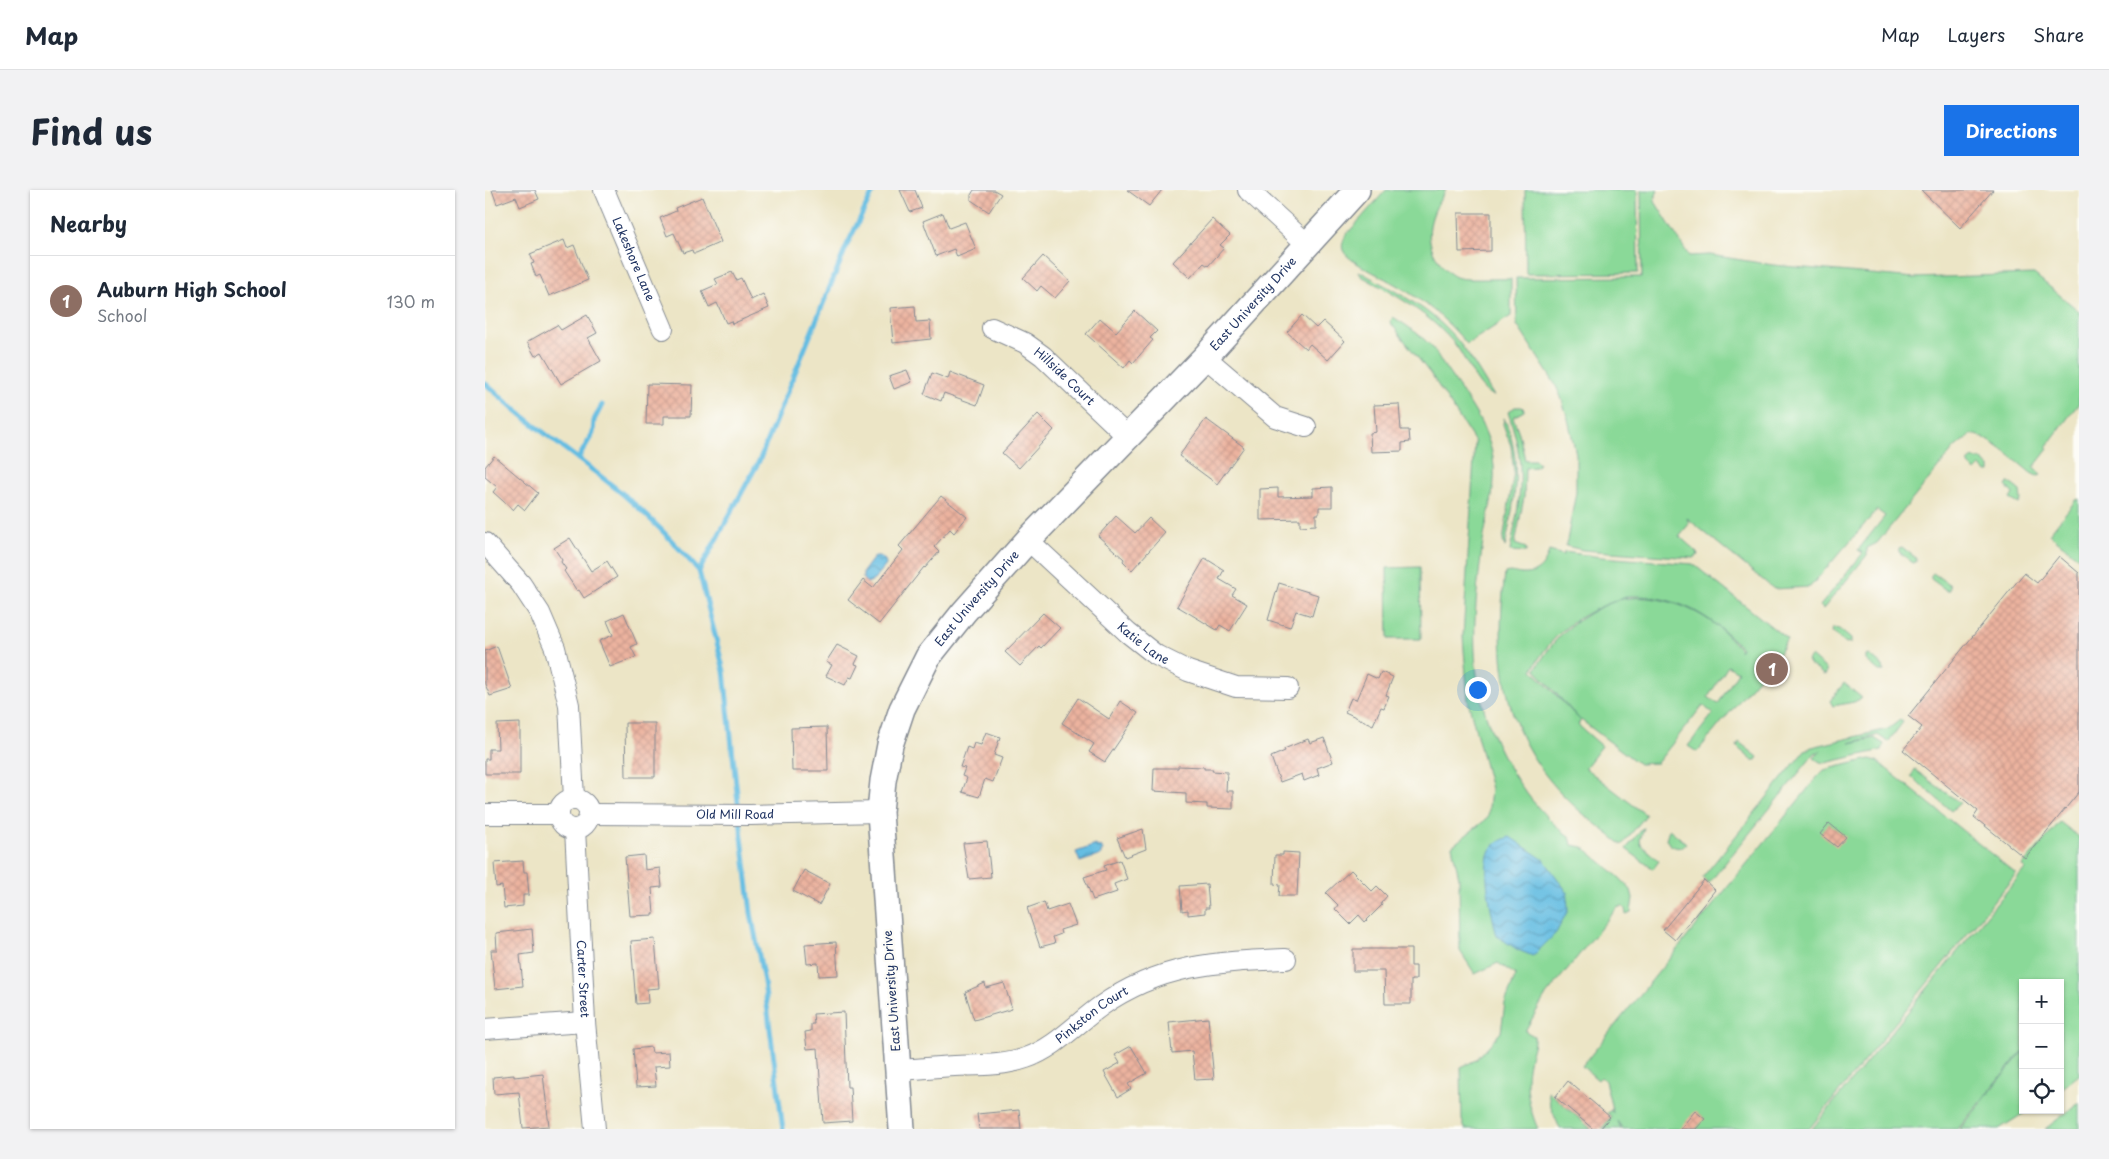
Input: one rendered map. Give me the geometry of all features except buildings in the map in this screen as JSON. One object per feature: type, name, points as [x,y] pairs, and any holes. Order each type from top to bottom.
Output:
[{"type":"main road","name":"East University Drive","points":[[902,1129],[880,812],[883,781],[890,745],[902,709],[928,657],[964,612],[1028,540],[1205,357],[1357,190]]},
{"type":"street","name":"Lakeshore Lane","points":[[604,190],[663,329]]},
{"type":"street","points":[[1249,190],[1307,244]]},
{"type":"street","name":"Hillside Court","points":[[992,328],[1025,342],[1043,356],[1128,437]]},
{"type":"street","points":[[1205,357],[1275,417],[1306,427]]},
{"type":"street","name":"Katie Lane","points":[[1028,540],[1128,633],[1156,654],[1188,672],[1236,686],[1288,688]]},
{"type":"street","points":[[485,543],[521,584],[540,613],[555,648],[569,705],[574,798]]},
{"type":"street","points":[[574,798],[587,805],[589,814],[583,826],[575,829],[565,827],[558,814],[563,803],[574,798]]},
{"type":"street","name":"Old Mill Road","points":[[589,814],[750,815],[880,812]]},
{"type":"street","points":[[485,814],[558,814]]},
{"type":"street","name":"Carter Street","points":[[575,829],[585,1022],[595,1129]]},
{"type":"street","name":"Pinkston Court","points":[[898,1070],[993,1065],[1026,1058],[1044,1050],[1102,1006],[1133,986],[1169,972],[1226,962],[1286,959]]},
{"type":"street","points":[[485,1029],[585,1022]]},
{"type":"green space","points":[[1386,190],[1446,190],[1436,207],[1430,225],[1430,243],[1434,252],[1444,268],[1456,277],[1467,279],[1511,279],[1511,316],[1467,344],[1438,314],[1405,290],[1360,265],[1345,254],[1342,246],[1346,235]]},
{"type":"green space","points":[[1525,190],[1637,190],[1638,273],[1526,274]]},
{"type":"green space","points":[[1641,190],[1658,190],[1654,200],[1689,256],[1710,255],[1773,265],[1914,278],[2034,274],[2079,311],[2079,403],[2046,447],[2048,449],[2034,467],[2041,475],[2037,476],[2031,473],[1984,438],[1977,435],[1969,436],[1955,447],[1877,543],[1867,548],[1867,555],[1823,609],[1820,606],[1863,553],[1858,550],[1885,516],[1877,510],[1810,587],[1774,589],[1687,518],[1689,524],[1679,536],[1697,552],[1698,555],[1694,558],[1583,550],[1566,546],[1576,492],[1576,454],[1561,397],[1555,384],[1517,325],[1516,278],[1642,277]]},
{"type":"green space","points":[[1359,271],[1415,303],[1436,318],[1466,351],[1494,396],[1488,393],[1478,382],[1457,347],[1447,335],[1425,315],[1361,276]]},
{"type":"green space","points":[[1393,317],[1418,334],[1434,349],[1477,415],[1492,453],[1494,477],[1492,498],[1483,539],[1476,603],[1475,656],[1480,692],[1492,733],[1513,773],[1539,809],[1570,837],[1572,845],[1583,847],[1620,878],[1631,890],[1633,898],[1631,912],[1626,914],[1622,906],[1617,908],[1544,998],[1525,1031],[1534,1036],[1527,1088],[1532,1113],[1538,1129],[1465,1129],[1462,1120],[1461,1067],[1476,1060],[1501,1032],[1505,1003],[1516,975],[1498,963],[1475,974],[1460,951],[1459,878],[1452,846],[1488,818],[1491,789],[1468,701],[1463,637],[1475,442],[1432,376],[1390,322]]},
{"type":"green space","points":[[1515,407],[1522,407],[1524,409],[1524,411],[1513,417],[1525,460],[1536,460],[1539,464],[1535,467],[1525,468],[1524,497],[1515,544],[1526,548],[1526,552],[1510,551],[1517,513],[1520,481],[1518,449],[1508,412]]},
{"type":"green space","points":[[1504,418],[1514,450],[1515,466],[1514,498],[1505,547],[1503,541],[1514,472],[1511,446],[1503,424]]},
{"type":"green space","points":[[1973,458],[1982,460],[1990,467],[1990,472],[1986,472],[1980,466],[1975,471],[1968,464]]},
{"type":"green space","points":[[2009,482],[2020,491],[2021,500],[2019,504],[2010,499],[2013,494],[2006,486]]},
{"type":"green space","points":[[2079,499],[2079,558],[2049,534],[2076,500]]},
{"type":"green space","points":[[1902,547],[1917,559],[1916,562],[1913,563],[1899,552],[1899,548]]},
{"type":"green space","points":[[1549,551],[1564,555],[1564,552],[1601,557],[1693,564],[1787,639],[1779,653],[1697,752],[1688,746],[1713,714],[1703,705],[1657,763],[1639,764],[1581,720],[1578,725],[1602,746],[1585,768],[1646,815],[1622,845],[1571,803],[1543,771],[1527,746],[1515,719],[1507,692],[1501,634],[1505,573],[1532,573],[1543,565]],"holes":[[[1629,596],[1646,597],[1662,599],[1676,603],[1691,609],[1704,616],[1717,625],[1741,648],[1739,651],[1740,649],[1727,635],[1709,620],[1676,604],[1653,598],[1629,598],[1609,604]],[[1606,605],[1577,622],[1560,635],[1535,670],[1580,720],[1532,670],[1541,655],[1561,632],[1584,615]],[[1728,666],[1738,672],[1718,704],[1708,697]]]},
{"type":"green space","points":[[1420,567],[1421,639],[1388,639],[1387,568]]},
{"type":"green space","points":[[1933,573],[1950,585],[1950,590],[1946,590],[1931,579]]},
{"type":"green space","points":[[1833,628],[1839,629],[1851,639],[1851,643],[1846,644],[1832,632]]},
{"type":"green space","points":[[1869,655],[1883,666],[1884,671],[1879,671],[1866,660],[1866,656]]},
{"type":"green space","points":[[1811,656],[1826,669],[1826,674],[1824,675],[1809,664],[1807,660]]},
{"type":"green space","points":[[1844,683],[1862,698],[1854,702],[1833,706],[1830,701]]},
{"type":"green space","points":[[1900,720],[1903,722],[1888,742],[1878,735],[1850,743],[1874,738],[1884,744],[1882,750],[1825,763],[1814,758],[1821,751],[1815,753],[1709,883],[1702,878],[1805,750],[1888,729]]},
{"type":"green space","points":[[1739,742],[1758,757],[1756,760],[1752,760],[1737,747]]},
{"type":"green space","points":[[1870,759],[1877,761],[2016,874],[1809,1129],[1623,1129],[1617,1121],[1621,1129],[1602,1129],[1611,1116],[1607,1113],[1611,1110],[1613,1113],[1605,1081],[1601,1077],[1598,1080],[1582,1066],[1819,775],[1824,770]]},
{"type":"green space","points":[[1915,770],[1960,803],[1951,811],[1911,776]]},
{"type":"green space","points":[[2060,822],[2079,837],[2079,1075],[2064,1087],[2064,979],[2019,979],[2019,1055],[1958,1129],[1812,1129],[2025,869],[2022,866]]},
{"type":"green space","points":[[1643,828],[1640,840],[1641,845],[1659,861],[1653,869],[1626,849]]},
{"type":"green space","points":[[1669,829],[1686,843],[1682,847],[1673,847],[1669,844],[1666,839]]},
{"type":"green space","points":[[2019,1056],[2019,1114],[2023,1114],[1999,1129],[1960,1129]]},
{"type":"green space","points":[[1548,1091],[1591,1129],[1560,1129],[1550,1105]]},
{"type":"green space","points":[[2079,1103],[2079,1129],[2045,1129]]},
{"type":"water","points":[[875,556],[885,560],[886,565],[874,580],[867,583],[863,579],[863,572]]},
{"type":"water","points":[[1510,837],[1544,860],[1567,892],[1568,910],[1556,933],[1533,956],[1518,950],[1497,936],[1490,905],[1487,868],[1490,850],[1494,845]]},
{"type":"water","points":[[1096,845],[1098,847],[1101,846],[1103,851],[1101,855],[1080,862],[1076,852]]},
{"type":"waterway","points":[[739,812],[724,671],[699,571],[759,461],[847,245],[874,190]]},
{"type":"waterway","points":[[485,383],[518,412],[634,504],[699,571]]},
{"type":"waterway","points":[[578,459],[593,433],[594,420],[602,405]]},
{"type":"waterway","points":[[740,820],[751,913],[764,982],[783,1129]]},
{"type":"place","name":"Auburn High School","points":[[1772,669]]}]
